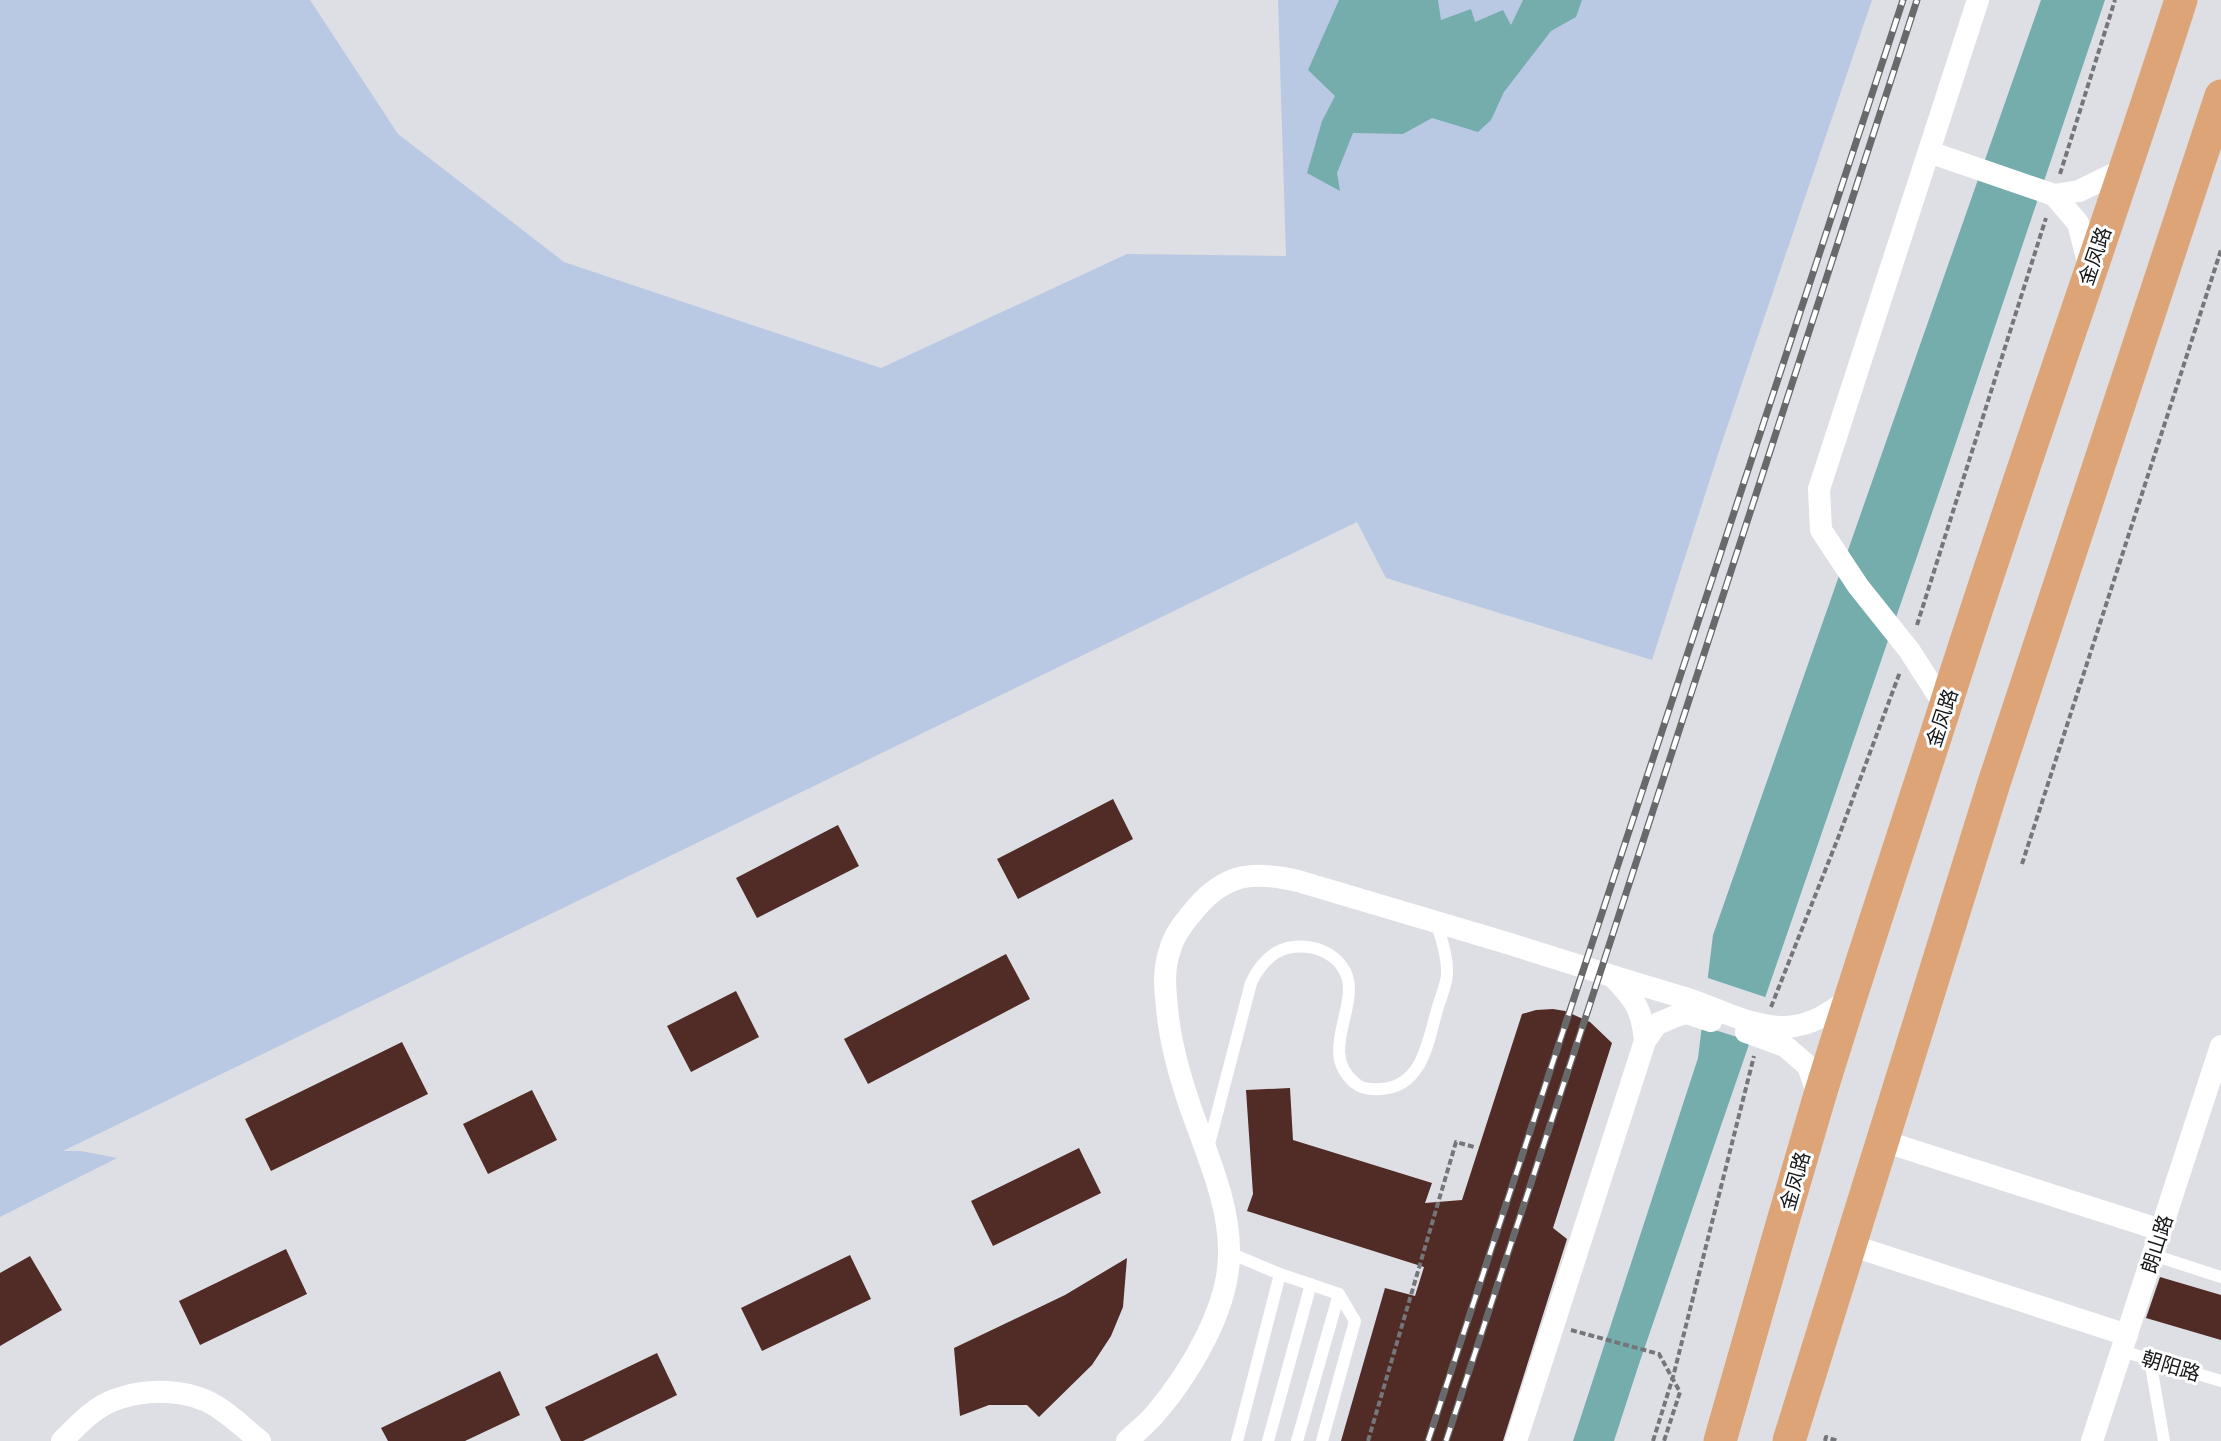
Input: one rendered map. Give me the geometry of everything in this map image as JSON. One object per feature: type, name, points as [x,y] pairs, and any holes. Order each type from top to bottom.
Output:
[{"type":"highway","name":"金凤路","points":[[1720,1441],[1850,998],[2090,270],[2130,161],[2181,0]]},
{"type":"highway","points":[[1789,1441],[1994,783],[2221,96]]},
{"type":"street","points":[[1945,706],[1905,644],[1858,586],[1821,530],[1820,489],[1978,0]]},
{"type":"street","points":[[1929,152],[2048,193],[2079,191],[2114,174],[2130,161]]},
{"type":"street","points":[[2048,193],[2078,223],[2090,270]]},
{"type":"street","points":[[1127,1441],[1155,1415],[1183,1379],[1201,1349],[1219,1303],[1228,1270],[1230,1253],[1224,1213],[1207,1152],[1178,1069],[1170,1036],[1165,969],[1170,948],[1184,922],[1203,900],[1232,879],[1250,875],[1273,876],[1436,921],[1616,979],[1762,1030],[1808,1066],[1819,1098]]},
{"type":"street","points":[[1616,979],[1634,999],[1643,1019],[1645,1041]]},
{"type":"street","points":[[1762,1030],[1801,1025],[1825,1017],[1850,998]]},
{"type":"street","points":[[1516,1441],[1645,1041],[1657,1024],[1688,1006]]},
{"type":"street","name":"朗山路","points":[[2092,1441],[2221,1046]]},
{"type":"street","points":[[1882,1141],[2161,1230]]},
{"type":"street","points":[[1850,1245],[2124,1343]]},
{"type":"street","points":[[63,1441],[84,1420],[116,1399],[160,1392],[179,1393],[214,1405],[260,1441]]},
{"type":"lane","points":[[1207,1152],[1251,983],[1265,961],[1288,947],[1300,945],[1311,946],[1325,952],[1335,960],[1347,979],[1349,989],[1339,1044],[1339,1055],[1343,1067],[1349,1077],[1363,1088],[1387,1089],[1412,1076],[1423,1060],[1447,976],[1444,949],[1436,921]]},
{"type":"lane","points":[[1230,1253],[1280,1274],[1339,1294],[1354,1321],[1322,1441]]},
{"type":"lane","points":[[2153,1255],[2221,1277]]},
{"type":"lane","points":[[1237,1441],[1280,1274]]},
{"type":"lane","points":[[1268,1441],[1311,1284]]},
{"type":"lane","points":[[1297,1441],[1339,1294]]},
{"type":"lane","name":"朝阳路","points":[[2124,1343],[2150,1360],[2221,1381]]},
{"type":"lane","points":[[2150,1360],[2164,1441]]},
{"type":"path","points":[[1653,1441],[1673,1377],[1762,1030],[1840,834],[1905,644],[2048,193],[2115,0]]},
{"type":"path","points":[[2022,864],[2221,250]]},
{"type":"path","points":[[1368,1441],[1456,1142],[1474,1147]]},
{"type":"path","points":[[1554,1325],[1659,1354],[1680,1392],[1664,1441]]},
{"type":"path","points":[[1826,1439],[1838,1441]]},
{"type":"shaded area","points":[[0,0],[310,0],[398,134],[564,262],[881,368],[1127,254],[1286,256],[1278,0],[1872,0],[1721,445],[1652,660],[1386,578],[1357,522],[63,1151],[81,1151],[117,1158],[0,1217]]},
{"type":"shaded area","points":[[1339,0],[1438,0],[1441,20],[1471,9],[1475,22],[1503,10],[1511,25],[1523,0],[1582,0],[1576,17],[1551,31],[1504,92],[1491,120],[1478,132],[1432,118],[1403,134],[1353,133],[1337,173],[1340,191],[1307,173],[1322,121],[1335,96],[1308,70]]},
{"type":"shaded area","points":[[2041,0],[2105,0],[1614,1441],[1573,1441],[1698,1058],[1713,935]]},
{"type":"pier","points":[[1705,977],[1768,998],[1753,1042],[1699,1025]]},
{"type":"building","points":[[1113,799],[1133,839],[1018,899],[997,859]]},
{"type":"building","points":[[838,825],[859,866],[757,918],[736,878]]},
{"type":"building","points":[[1006,954],[1030,999],[868,1084],[844,1039]]},
{"type":"building","points":[[736,991],[759,1037],[691,1072],[667,1026]]},
{"type":"building","points":[[1553,1009],[1565,1011],[1590,1022],[1612,1043],[1553,1228],[1567,1239],[1503,1441],[1341,1441],[1385,1288],[1415,1296],[1424,1267],[1247,1211],[1253,1194],[1246,1090],[1290,1088],[1293,1140],[1432,1183],[1425,1203],[1462,1200],[1522,1014]]},
{"type":"building","points":[[402,1042],[428,1094],[271,1171],[245,1119]]},
{"type":"building","points":[[532,1090],[557,1140],[488,1174],[463,1124]]},
{"type":"building","points":[[1079,1148],[1101,1193],[993,1246],[971,1201]]},
{"type":"building","points":[[286,1249],[307,1294],[200,1345],[179,1301]]},
{"type":"building","points":[[850,1255],[871,1299],[762,1351],[741,1308]]},
{"type":"building","points":[[30,1256],[62,1310],[0,1346],[0,1273]]},
{"type":"building","points":[[1127,1258],[1123,1307],[1111,1336],[1092,1365],[1039,1417],[1027,1405],[989,1405],[960,1416],[954,1348],[1065,1295]]},
{"type":"building","points":[[2160,1277],[2221,1295],[2221,1340],[2146,1318]]},
{"type":"building","points":[[657,1353],[677,1395],[583,1441],[561,1441],[545,1407]]},
{"type":"building","points":[[500,1371],[520,1415],[465,1441],[388,1441],[381,1428]]},
{"type":"railway","points":[[1428,1441],[1903,0]]},
{"type":"railway","points":[[1446,1441],[1917,0]]}]
